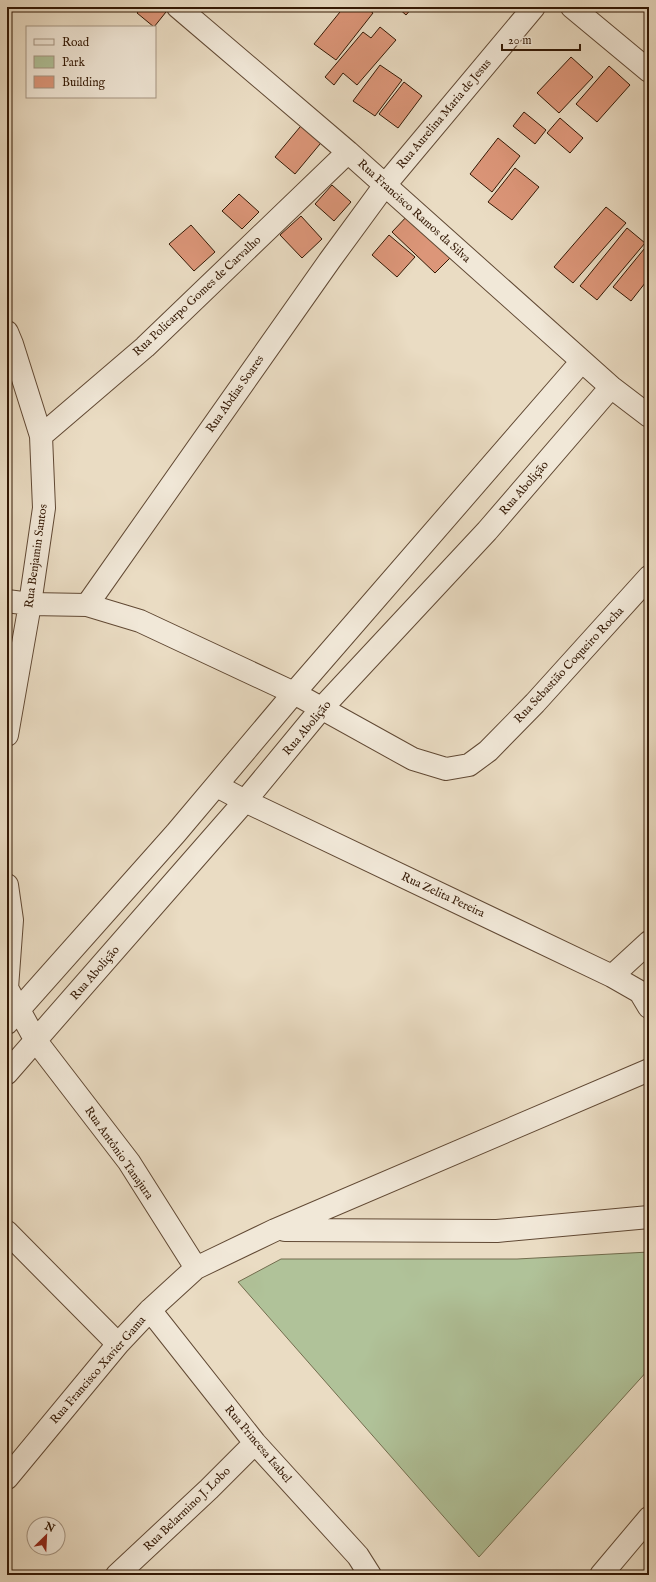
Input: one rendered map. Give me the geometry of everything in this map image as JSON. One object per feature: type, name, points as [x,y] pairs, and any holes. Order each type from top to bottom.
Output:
[{"type":"street","name":"Rua Francisco Ramos da Silva","points":[[178,7],[348,152],[611,387],[649,416]]},
{"type":"street","name":"Rua Aurelina Maria de Jesus","points":[[385,185],[534,7]]},
{"type":"street","points":[[572,7],[649,71]]},
{"type":"street","name":"Rua Policarpo Gomes de Carvalho","points":[[41,436],[145,347],[348,152]]},
{"type":"street","name":"Rua Abdias Soares","points":[[87,605],[330,260],[385,185]]},
{"type":"street","name":"Rua Benjamin Santos","points":[[7,332],[41,436],[44,508],[30,604],[7,735]]},
{"type":"street","points":[[13,1016],[176,834],[294,693],[582,361]]},
{"type":"street","name":"Rua Abolição","points":[[7,1073],[245,802],[322,710],[487,531],[611,387]]},
{"type":"street","name":"Rua Sebastião Coqueiro Rocha","points":[[322,710],[414,759],[446,769],[468,765],[488,751],[536,703],[649,577]]},
{"type":"street","points":[[7,601],[30,604],[87,605],[140,621],[294,693],[322,710]]},
{"type":"street","name":"Rua Zelita Pereira","points":[[217,786],[245,802],[612,976],[645,1000]]},
{"type":"street","points":[[7,886],[12,920],[7,988],[13,1016]]},
{"type":"street","points":[[612,976],[649,942]]},
{"type":"street","name":"Rua Antônio Tanajura","points":[[13,1016],[36,1041],[129,1162],[196,1268]]},
{"type":"street","name":"Rua Francisco Xavier Gama","points":[[7,1478],[118,1344],[150,1310],[196,1268],[275,1230],[649,1070]]},
{"type":"street","points":[[275,1230],[497,1231],[649,1217]]},
{"type":"street","points":[[7,1232],[118,1344]]},
{"type":"street","name":"Rua Princesa Isabel","points":[[150,1310],[255,1443],[358,1556],[370,1575]]},
{"type":"street","name":"Rua Belarmino J. Lobo","points":[[118,1575],[209,1489],[255,1443]]},
{"type":"street","points":[[601,1575],[649,1518]]},
{"type":"green space","points":[[649,1252],[649,1369],[479,1557],[238,1282],[281,1259],[517,1259]]},
{"type":"building","points":[[142,7],[159,7],[166,12],[155,26],[137,13]]},
{"type":"building","points":[[344,7],[365,7],[373,13],[336,60],[314,44]]},
{"type":"building","points":[[397,7],[413,7],[406,15]]},
{"type":"building","points":[[380,27],[396,40],[357,85],[343,73],[334,85],[325,77],[363,32],[371,38]]},
{"type":"building","points":[[571,57],[593,77],[559,113],[537,93]]},
{"type":"building","points":[[380,65],[402,80],[375,116],[353,101]]},
{"type":"building","points":[[609,66],[630,85],[597,122],[576,104]]},
{"type":"building","points":[[404,82],[422,96],[398,128],[379,114]]},
{"type":"building","points":[[524,112],[546,130],[535,144],[513,126]]},
{"type":"building","points":[[560,118],[583,138],[570,153],[547,133]]},
{"type":"building","points":[[305,121],[325,138],[295,174],[275,157]]},
{"type":"building","points":[[498,138],[520,156],[492,192],[470,174]]},
{"type":"building","points":[[515,168],[539,187],[512,220],[488,202]]},
{"type":"building","points":[[332,185],[351,202],[334,221],[315,204]]},
{"type":"building","points":[[239,194],[259,212],[242,229],[222,211]]},
{"type":"building","points":[[606,207],[626,223],[573,283],[554,267]]},
{"type":"building","points":[[410,213],[454,254],[435,273],[392,232]]},
{"type":"building","points":[[301,216],[322,239],[302,258],[280,235]]},
{"type":"building","points":[[191,225],[215,252],[194,271],[169,244]]},
{"type":"building","points":[[627,228],[645,243],[597,300],[580,286]]},
{"type":"building","points":[[389,235],[415,257],[397,277],[372,255]]},
{"type":"building","points":[[649,243],[649,278],[631,301],[613,287]]}]
